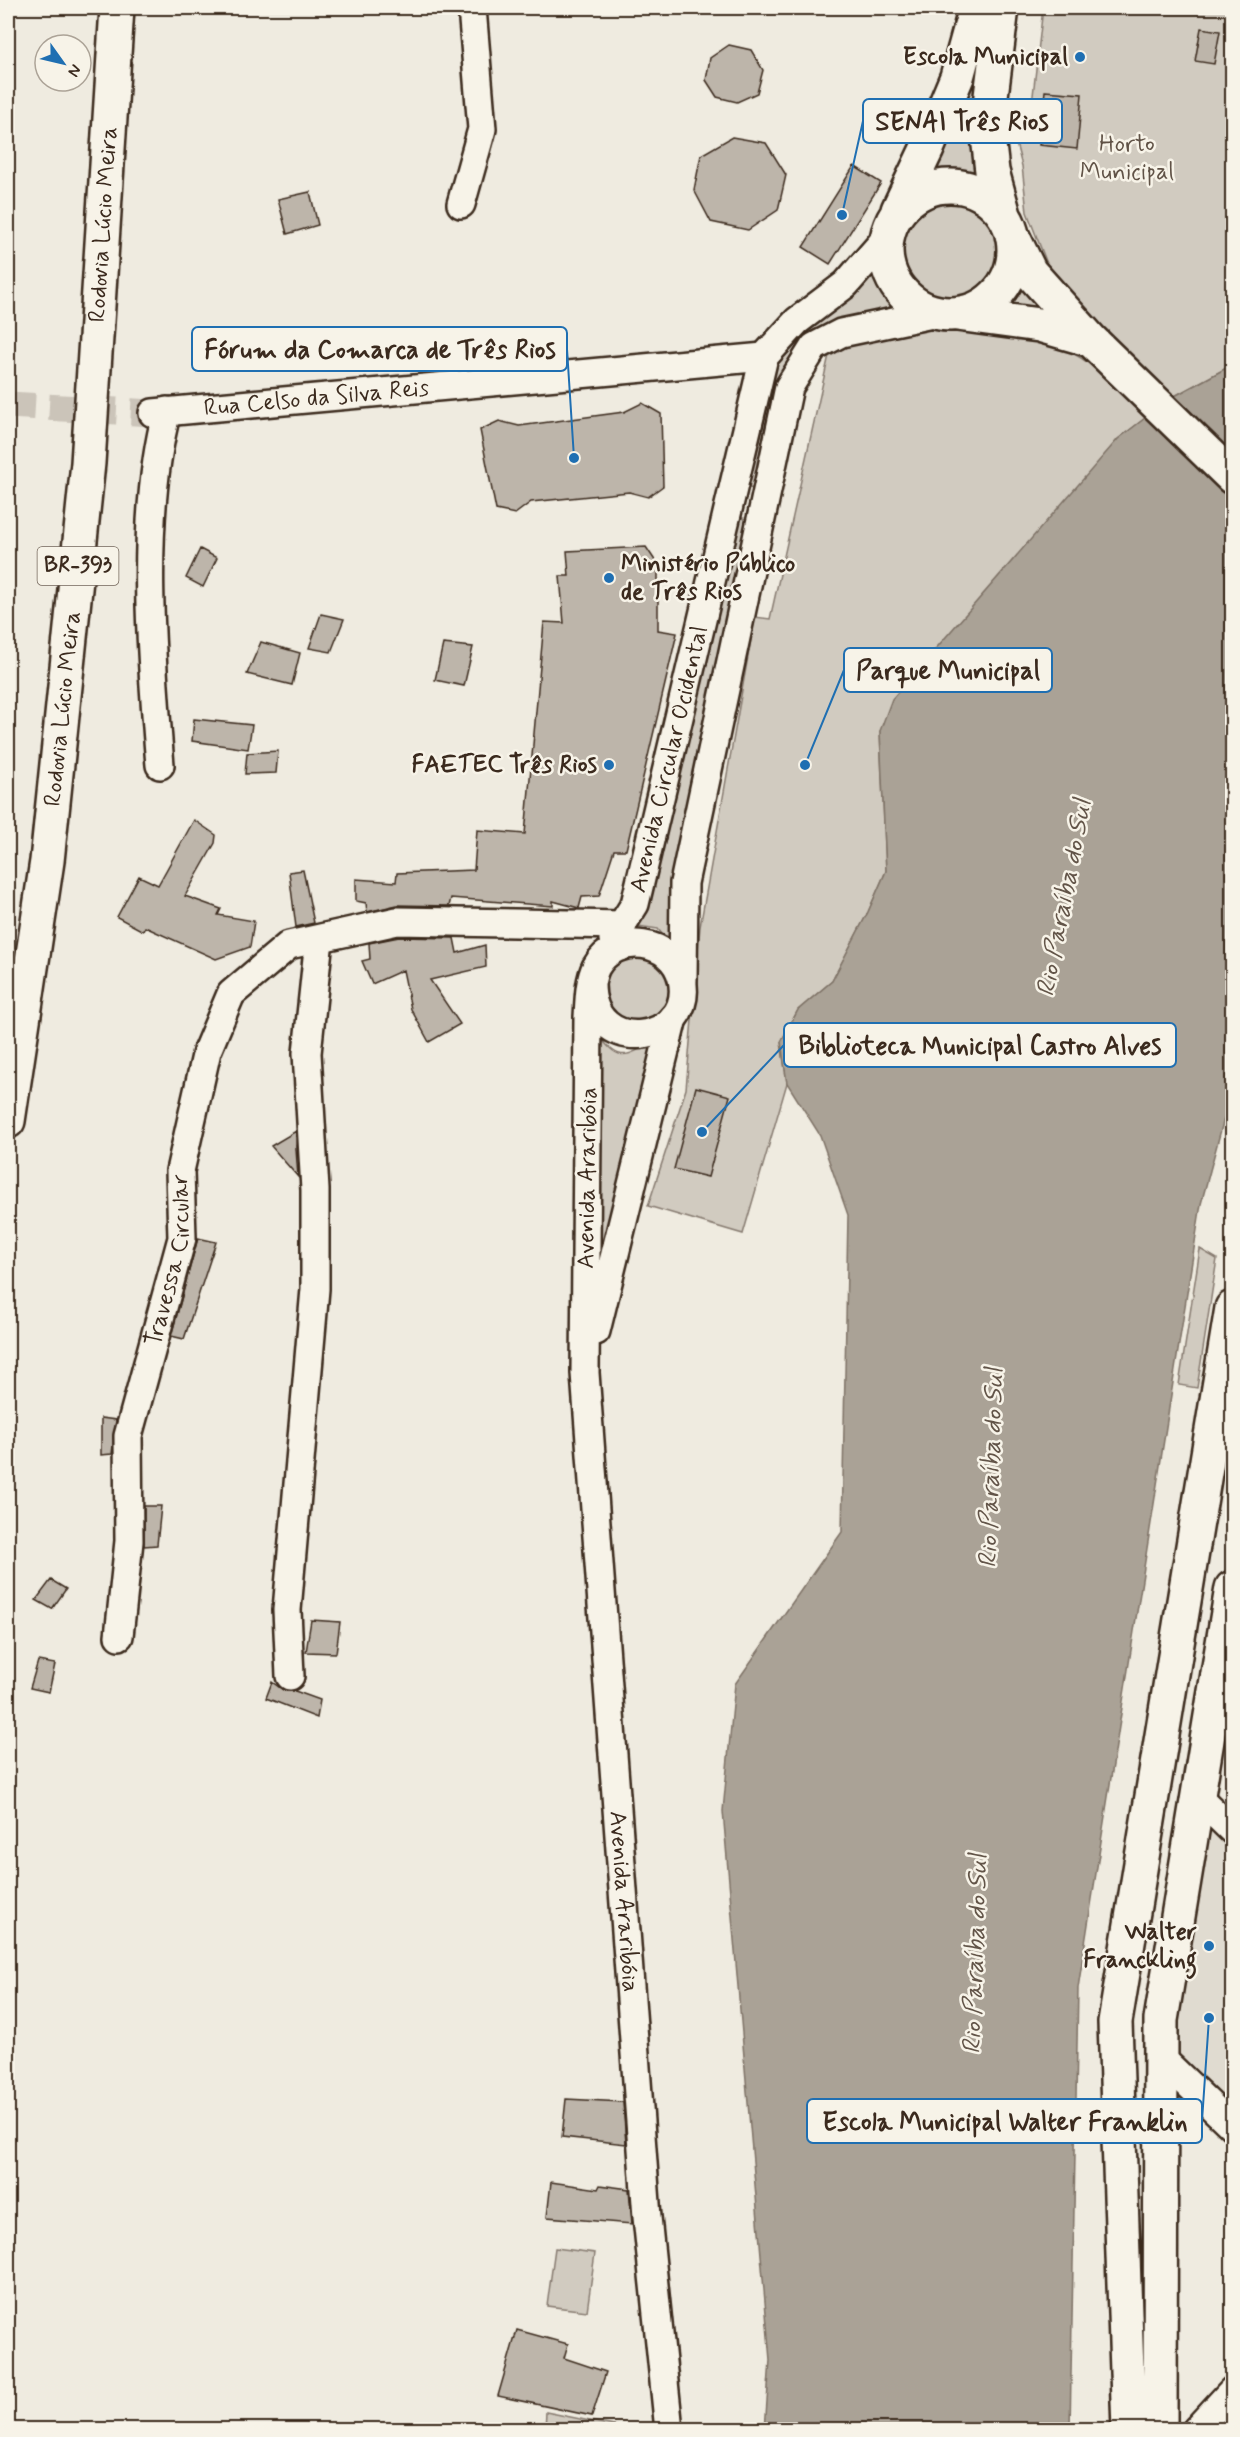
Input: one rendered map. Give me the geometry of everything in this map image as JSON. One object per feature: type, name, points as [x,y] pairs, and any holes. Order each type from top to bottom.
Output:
[{"type":"main road","name":"Rodovia Lúcio Meira","points":[[8,1121],[47,861],[88,463],[117,8]]},
{"type":"main road","name":"Avenida Circular Ocidental","points":[[891,226],[927,149],[957,76],[976,8]]},
{"type":"main road","points":[[947,314],[978,308],[995,295],[1007,277],[1013,257],[1008,225],[992,171],[987,128],[1002,8]]},
{"type":"main road","points":[[1102,349],[1039,325],[947,314],[918,306],[902,293],[891,277],[886,257],[891,226],[910,200],[929,189],[950,186],[971,189],[990,200],[1008,225],[1030,272],[1102,349],[1233,477]]},
{"type":"main road","points":[[1129,2430],[1115,2022],[1233,1308]]},
{"type":"main road","points":[[1160,2430],[1161,2020],[1233,1588]]},
{"type":"street","points":[[460,204],[482,129],[472,8]]},
{"type":"street","name":"Avenida Circular Ocidental","points":[[593,976],[635,904],[764,357],[797,321],[846,284],[891,226]]},
{"type":"street","name":"Avenida Circular Ocidental","points":[[673,1018],[681,1005],[683,990],[684,883],[789,387],[814,347],[841,333],[947,314]]},
{"type":"street","name":"Rua Celso da Silva Reis","points":[[160,765],[153,684],[152,522],[161,433],[160,412],[764,357]]},
{"type":"street","points":[[730,499],[764,506]]},
{"type":"street","name":"Travessa Circular","points":[[119,1636],[129,1541],[128,1436],[182,1238],[180,1171],[207,1051],[231,994],[289,945],[397,921],[623,925]]},
{"type":"street","points":[[290,1676],[287,1611],[315,1289],[315,1190],[307,1053],[319,939]]},
{"type":"street","points":[[673,1018],[664,1026],[642,1035],[619,1032],[600,1018],[594,1007],[593,976],[601,960],[618,947],[627,944],[648,944],[658,948],[673,961],[679,970],[683,990]]},
{"type":"street","name":"Avenida Araribóia","points":[[593,976],[588,1017],[585,1373],[647,2217],[669,2430]]},
{"type":"street","name":"Avenida Araribóia","points":[[585,1373],[673,1018]]},
{"type":"street","points":[[1198,1797],[1233,1830]]},
{"type":"street","points":[[1161,2058],[1233,2127]]},
{"type":"street","points":[[1196,2430],[1233,2391]]},
{"type":"shaded area","name":"Walter Franckling","points":[[1205,1812],[1232,1838],[1232,2116],[1169,2055]]},
{"type":"green space","points":[[978,8],[986,191],[968,183],[951,180],[934,183],[916,191]]},
{"type":"green space","name":"Horto Municipal","points":[[1043,8],[1232,8],[1232,365],[1171,398],[1056,287],[1027,212],[1022,166],[1013,132],[1031,113]]},
{"type":"green space","points":[[948,197],[969,201],[987,213],[999,231],[1003,252],[999,273],[987,291],[969,303],[948,307],[927,303],[909,291],[897,273],[893,252],[897,231],[909,213],[927,201]]},
{"type":"green space","points":[[879,252],[890,291],[910,312],[818,340],[765,490],[739,487],[773,365]]},
{"type":"green space","points":[[1021,259],[1075,331],[983,314],[1018,288]]},
{"type":"green space","points":[[927,330],[1006,335],[1045,342],[1064,349],[1099,371],[1148,416],[1118,439],[880,731],[886,871],[868,912],[832,981],[798,1010],[781,1042],[787,1083],[743,1234],[648,1206],[686,1089],[700,927],[755,617],[770,619],[829,355],[857,340]]},
{"type":"green space","points":[[729,515],[757,521],[676,951],[658,929],[638,926],[619,935]]},
{"type":"green space","points":[[639,950],[671,970],[671,1007],[641,1028],[606,1014],[601,987],[601,978],[607,967]]},
{"type":"green space","points":[[593,1029],[609,1048],[622,1054],[636,1051],[658,1038],[595,1298]]},
{"type":"green space","points":[[1200,1249],[1217,1259],[1197,1388],[1179,1385]]},
{"type":"green space","points":[[555,2248],[595,2253],[587,2311],[547,2306]]},
{"type":"green space","points":[[546,2412],[629,2429],[545,2429]]},
{"type":"water","name":"Rio Paraíba do Sul","points":[[1232,365],[1232,1089],[1201,1204],[1078,1988],[1070,2429],[765,2429],[770,2360],[723,1811],[735,1684],[842,1532],[848,1215],[820,1135],[787,1083],[781,1042],[798,1010],[832,981],[868,912],[886,871],[880,731],[892,699],[1118,439],[1171,398]]},
{"type":"building","points":[[1201,28],[1220,31],[1214,64],[1195,61]]},
{"type":"building","points":[[729,45],[751,50],[763,70],[757,93],[737,102],[717,97],[706,80],[710,58]]},
{"type":"building","points":[[1045,91],[1082,94],[1077,149],[1039,145]]},
{"type":"building","points":[[732,137],[766,143],[786,175],[778,210],[748,230],[711,222],[694,190],[701,155]]},
{"type":"building","points":[[854,166],[881,183],[830,264],[803,247]]},
{"type":"building","points":[[310,192],[318,225],[287,234],[278,199]]},
{"type":"building","points":[[642,403],[661,414],[663,486],[648,497],[629,492],[531,502],[515,514],[496,510],[480,430],[499,421],[519,426],[624,412]]},
{"type":"building","points":[[646,547],[658,565],[658,630],[677,633],[626,850],[614,850],[599,896],[582,897],[579,908],[553,901],[553,906],[451,898],[449,906],[397,905],[367,912],[366,903],[356,901],[356,879],[396,882],[397,873],[474,870],[477,830],[525,834],[544,622],[564,623],[560,576],[569,576],[567,551]]},
{"type":"building","points":[[200,549],[217,558],[203,587],[186,578]]},
{"type":"building","points":[[321,614],[344,619],[331,652],[309,648]]},
{"type":"building","points":[[261,642],[300,653],[292,685],[247,674]]},
{"type":"building","points":[[443,644],[473,647],[464,686],[435,680]]},
{"type":"building","points":[[194,719],[252,725],[248,749],[192,741]]},
{"type":"building","points":[[278,751],[276,773],[245,774],[247,753]]},
{"type":"building","points":[[194,820],[216,835],[215,843],[185,896],[221,909],[218,915],[254,921],[250,947],[216,959],[145,927],[143,931],[117,917],[139,876],[158,885]]},
{"type":"building","points":[[303,870],[314,923],[296,927],[289,872]]},
{"type":"building","points":[[399,937],[454,938],[457,953],[485,945],[486,967],[430,980],[460,1024],[429,1042],[411,1009],[403,970],[372,984],[362,961],[370,959],[369,943]]},
{"type":"building","points":[[696,1087],[730,1096],[708,1177],[674,1169]]},
{"type":"building","points":[[296,1131],[296,1149],[298,1177],[271,1146]]},
{"type":"building","points":[[198,1238],[216,1242],[184,1339],[171,1336]]},
{"type":"building","points":[[101,1418],[116,1420],[112,1454],[101,1455]]},
{"type":"building","points":[[144,1506],[161,1506],[157,1545],[144,1546]]},
{"type":"building","points":[[51,1580],[66,1589],[52,1609],[36,1600]]},
{"type":"building","points":[[311,1620],[340,1622],[336,1653],[306,1652]]},
{"type":"building","points":[[38,1661],[55,1664],[49,1692],[30,1688]]},
{"type":"building","points":[[272,1682],[283,1690],[295,1691],[320,1700],[317,1718],[266,1698]]},
{"type":"building","points":[[566,2099],[623,2102],[626,2144],[562,2137]]},
{"type":"building","points":[[551,2182],[598,2189],[600,2185],[629,2189],[632,2224],[547,2217]]},
{"type":"building","points":[[517,2330],[568,2344],[564,2358],[606,2372],[592,2416],[498,2396]]},
{"type":"tunnel","points":[[8,405],[153,413]]},
{"type":"place","name":"Escola Municipal","points":[[1080,57]]},
{"type":"place","name":"SENAI Três Rios","points":[[842,215]]},
{"type":"place","name":"Fórum da Comarca de Três Rios","points":[[574,458]]},
{"type":"place","name":"Ministério Público de Três Rios","points":[[609,578]]},
{"type":"place","name":"FAETEC Três Rios","points":[[609,765]]},
{"type":"place","name":"Parque Municipal","points":[[805,765]]},
{"type":"place","name":"Biblioteca Municipal Castro Alves","points":[[702,1132]]},
{"type":"place","name":"Walter Franckling","points":[[1209,1946]]},
{"type":"place","name":"Escola Municipal Walter Franklin","points":[[1209,2018]]}]
